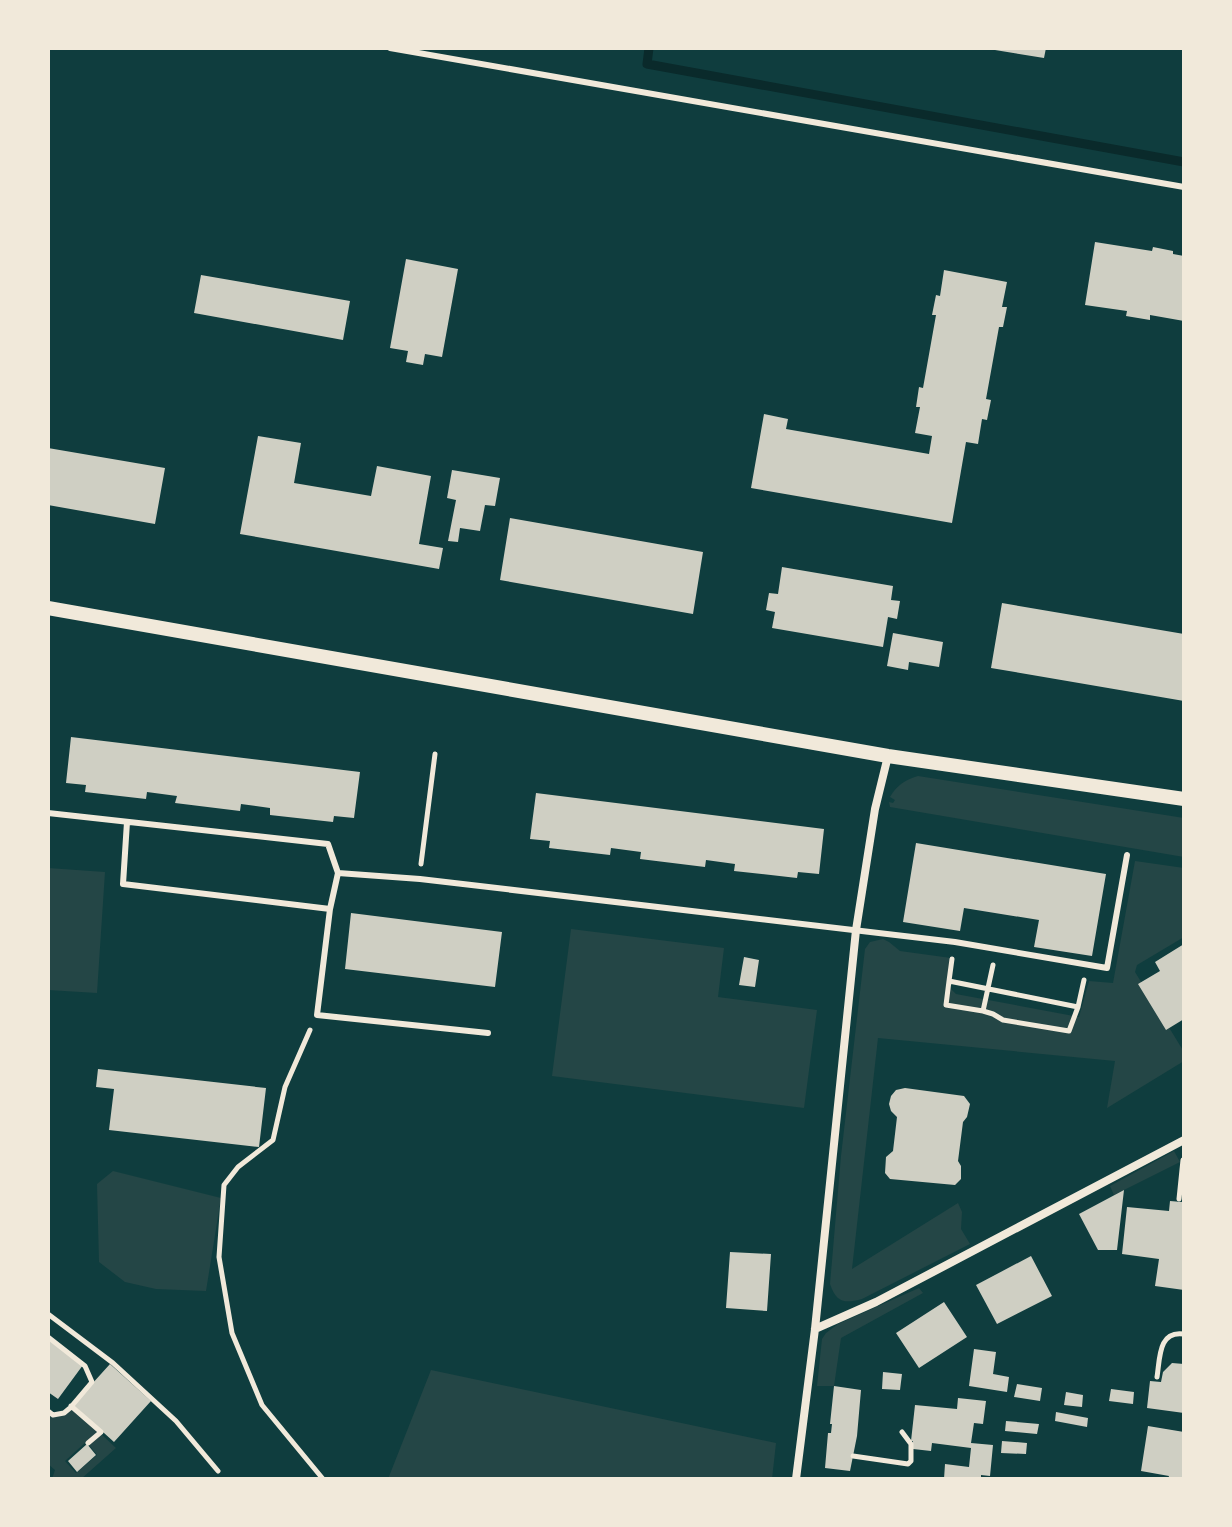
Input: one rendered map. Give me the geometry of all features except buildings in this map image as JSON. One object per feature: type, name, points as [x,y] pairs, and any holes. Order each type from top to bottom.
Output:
[{"type":"street","points":[[48,610],[888,756],[1184,799]]},
{"type":"street","points":[[796,1479],[815,1329],[856,930],[875,809],[888,756]]},
{"type":"street","points":[[815,1329],[876,1302],[1184,1140]]},
{"type":"lane","points":[[390,48],[1184,187]]},
{"type":"lane","points":[[48,813],[328,844],[338,873],[330,909],[317,1015],[488,1033]]},
{"type":"lane","points":[[127,822],[123,884],[330,909]]},
{"type":"lane","points":[[338,873],[420,879],[955,942],[1107,968],[1127,855]]},
{"type":"path","points":[[420,879],[435,754]]},
{"type":"path","points":[[955,942],[946,1005],[983,1011],[1003,1020],[1069,1031],[1088,965]]},
{"type":"path","points":[[983,1011],[996,949]]},
{"type":"path","points":[[949,981],[1078,1007]]},
{"type":"path","points":[[317,1015],[285,1087],[273,1140],[238,1167],[224,1185],[219,1257],[232,1333],[262,1405],[323,1479]]},
{"type":"path","points":[[1179,1199],[1184,1161]]},
{"type":"path","points":[[48,1314],[113,1363],[176,1421],[218,1471]]},
{"type":"path","points":[[1157,1377],[1161,1345],[1168,1336],[1184,1334]]},
{"type":"path","points":[[48,1337],[85,1366],[92,1382],[64,1413],[53,1415],[48,1411]]},
{"type":"path","points":[[71,1406],[101,1432],[88,1443]]},
{"type":"path","points":[[853,1456],[908,1464],[911,1461],[911,1444],[902,1432]]},
{"type":"shaded area","points":[[918,776],[1184,818],[1184,857],[890,807],[889,802],[895,800],[890,797],[896,789]]},
{"type":"shaded area","points":[[1135,861],[1184,868],[1184,937],[1137,965],[1135,972],[1184,1052],[1184,1061],[1107,1108],[1115,1061],[878,1038],[852,1269],[958,1203],[962,1212],[961,1229],[970,1244],[862,1299],[846,1301],[838,1298],[830,1284],[865,949],[870,942],[883,939],[900,951],[951,958],[946,984],[956,994],[1079,1017],[1089,981],[1113,983]]},
{"type":"shaded area","points":[[48,868],[105,872],[97,993],[48,990]]},
{"type":"shaded area","points":[[571,929],[724,948],[718,997],[817,1010],[804,1108],[552,1076]]},
{"type":"shaded area","points":[[1174,1151],[1180,1162],[1114,1195],[1110,1186]]},
{"type":"shaded area","points":[[113,1171],[221,1198],[206,1291],[156,1289],[125,1282],[99,1262],[97,1184]]},
{"type":"shaded area","points":[[919,1288],[923,1293],[841,1338],[834,1386],[817,1386],[822,1339],[826,1333],[838,1324]]},
{"type":"shaded area","points":[[431,1370],[776,1443],[772,1479],[388,1479]]},
{"type":"shaded area","points":[[73,1408],[98,1431],[65,1461],[76,1473],[97,1455],[89,1445],[101,1434],[116,1448],[81,1479],[52,1479],[55,1470],[48,1464],[48,1413],[61,1416]]},
{"type":"waterway","points":[[649,48],[647,64],[1184,162]]}]
